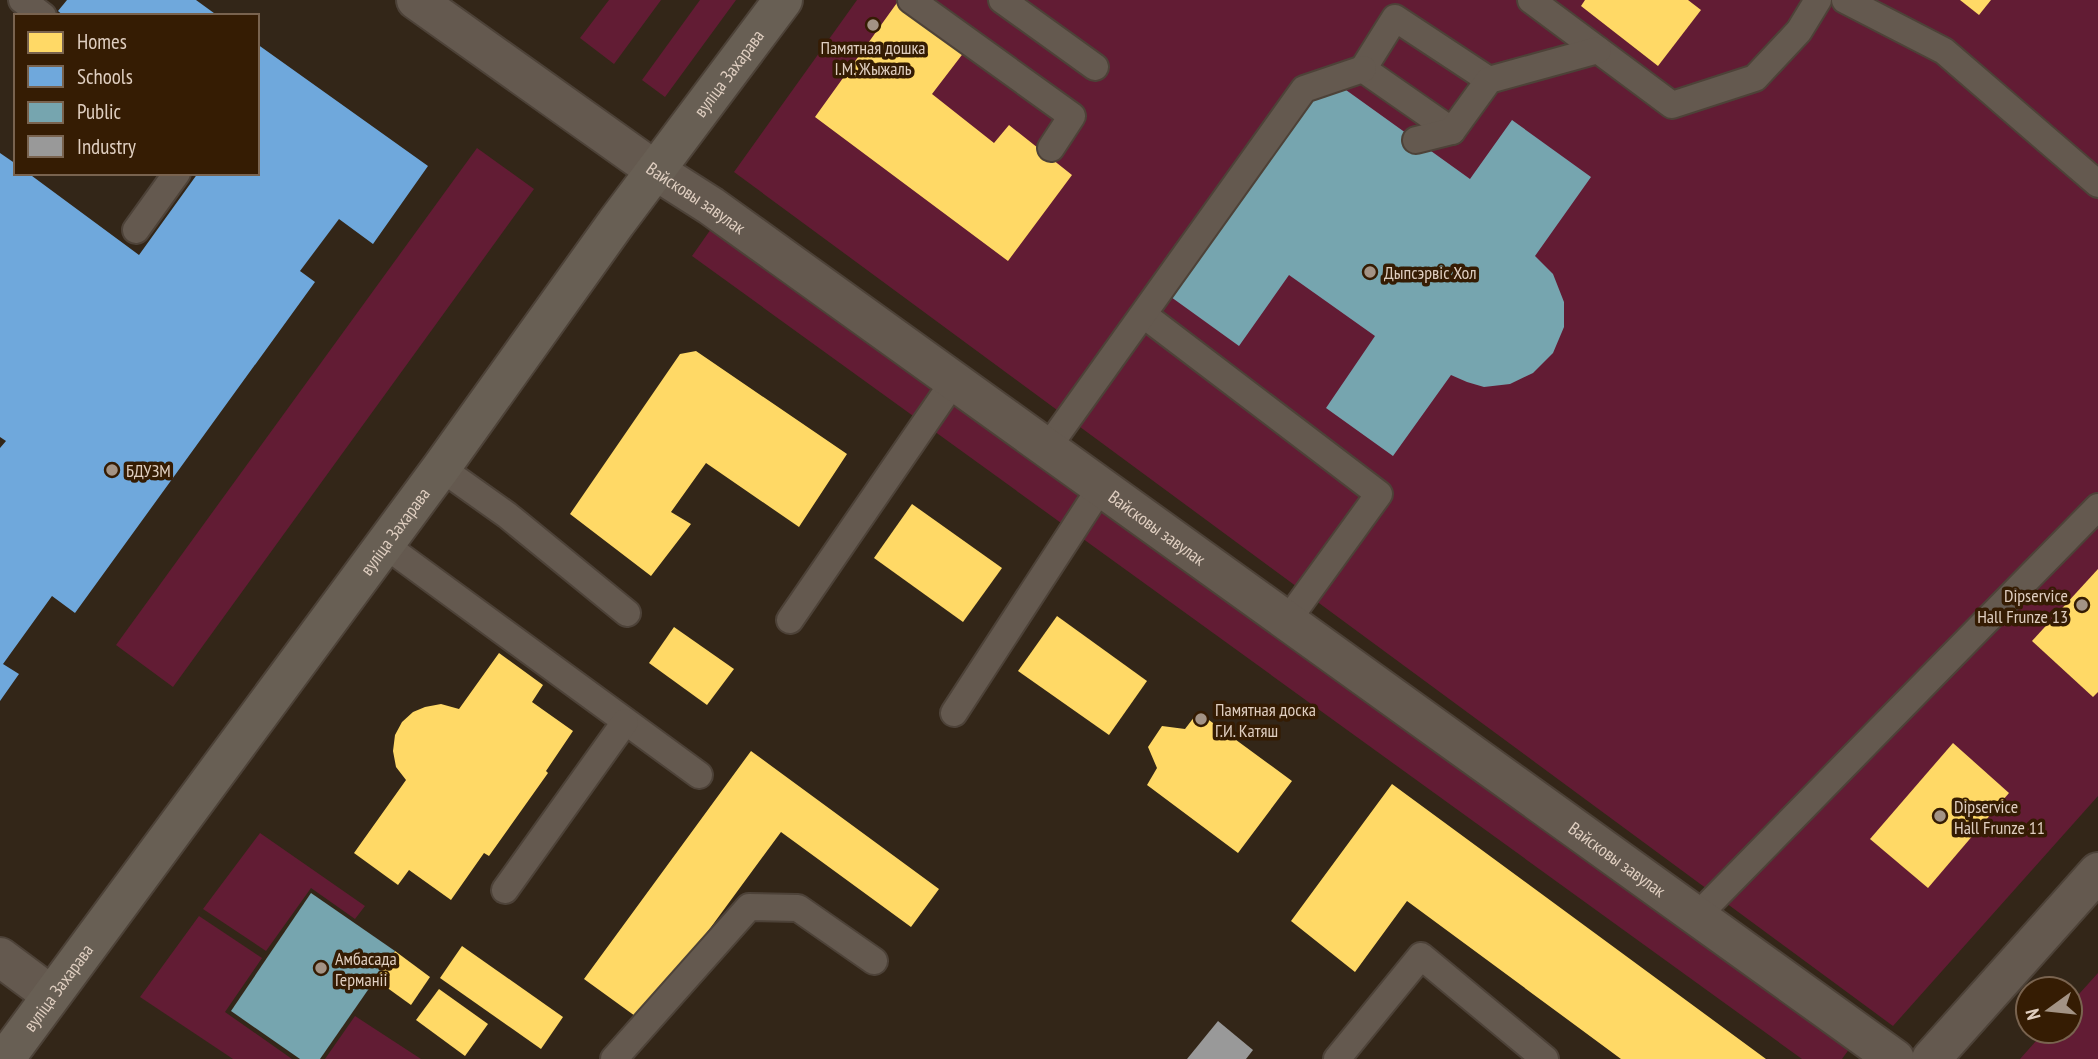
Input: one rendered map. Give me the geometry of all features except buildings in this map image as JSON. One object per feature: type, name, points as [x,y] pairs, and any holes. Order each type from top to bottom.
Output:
[{"type":"main road","name":"вуліца Захарава","points":[[5,1059],[442,468],[616,223],[783,0]]},
{"type":"street","name":"Вайсковы завулак","points":[[416,0],[711,206],[1048,447],[1895,1059]]},
{"type":"street","points":[[1931,1059],[2098,872]]},
{"type":"street","points":[[0,957],[51,995]]},
{"type":"lane","points":[[22,0],[40,14]]},
{"type":"lane","points":[[911,0],[1072,116],[1051,148]]},
{"type":"lane","points":[[1002,0],[1095,67]]},
{"type":"lane","points":[[1531,0],[1672,105],[1755,78],[1799,31],[1818,0]]},
{"type":"lane","points":[[1845,0],[1944,51],[2098,184]]},
{"type":"lane","points":[[1048,447],[1304,89],[1363,69],[1395,18],[1489,80]]},
{"type":"lane","points":[[1416,140],[1452,131],[1489,80],[1598,50]]},
{"type":"lane","points":[[1363,69],[1452,131]]},
{"type":"lane","points":[[136,230],[176,175]]},
{"type":"lane","points":[[1144,315],[1379,494],[1287,621]]},
{"type":"lane","points":[[790,620],[954,381]]},
{"type":"lane","points":[[442,468],[507,515],[627,613]]},
{"type":"lane","points":[[954,713],[1101,487]]},
{"type":"lane","points":[[1697,916],[2098,507]]},
{"type":"lane","points":[[385,545],[699,775]]},
{"type":"lane","points":[[505,890],[625,722]]},
{"type":"lane","points":[[614,1059],[749,907],[798,908],[874,961]]},
{"type":"lane","points":[[1337,1059],[1421,956],[1545,1059]]},
{"type":"shaded area","points":[[609,0],[661,0],[614,64],[580,38]]},
{"type":"shaded area","points":[[700,0],[736,0],[665,97],[642,80]]},
{"type":"shaded area","points":[[857,0],[2098,0],[2098,796],[1893,1026],[734,172]]},
{"type":"shaded area","points":[[477,148],[534,189],[173,687],[116,645]]},
{"type":"shaded area","points":[[718,219],[1855,1041],[1842,1059],[1802,1059],[692,256]]},
{"type":"shaded area","points":[[260,833],[365,906],[355,919],[311,888],[266,951],[203,909]]},
{"type":"shaded area","points":[[199,916],[262,958],[225,1012],[292,1059],[233,1059],[140,997]]},
{"type":"shaded area","points":[[2098,973],[2098,1059],[2020,1059],[2032,1045],[2084,1045],[2084,988]]},
{"type":"shaded area","points":[[355,1016],[421,1059],[325,1059]]},
{"type":"place","name":"Памятная дошка І.М. Жыжаль","points":[[873,25]]},
{"type":"place","name":"Дыпсэрвіс Хол","points":[[1370,272]]},
{"type":"place","name":"БДУЗМ","points":[[112,470]]},
{"type":"place","name":"Dipservice Hall Frunze 13","points":[[2082,605]]},
{"type":"place","name":"Памятная доска Г.И. Катяш","points":[[1201,719]]},
{"type":"place","name":"Dipservice Hall Frunze 11","points":[[1940,816]]},
{"type":"place","name":"Амбасада Германіі","points":[[321,968]]}]
